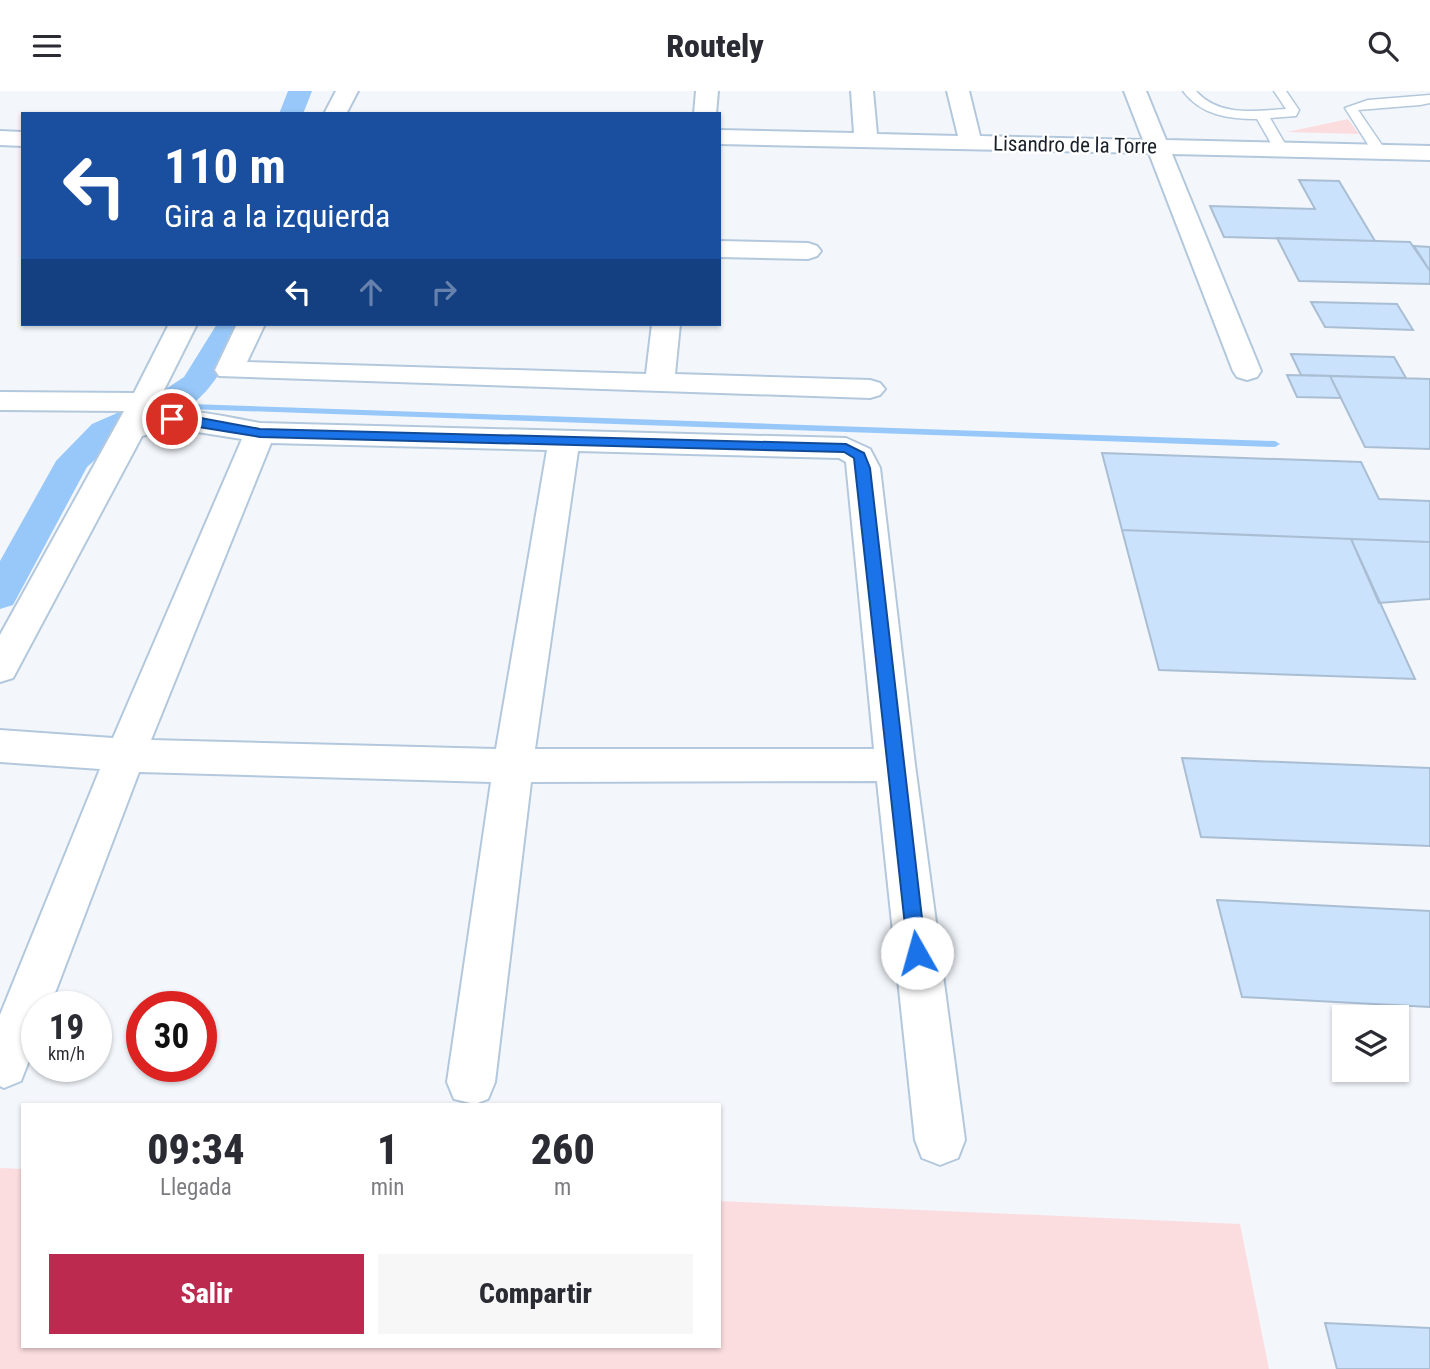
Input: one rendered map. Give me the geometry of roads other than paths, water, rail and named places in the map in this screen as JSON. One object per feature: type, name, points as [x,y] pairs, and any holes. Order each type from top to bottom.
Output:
[{"type":"street","points":[[336,112],[347,91]]},
{"type":"street","points":[[705,112],[707,91]]},
{"type":"street","points":[[862,91],[866,140]]},
{"type":"street","points":[[958,91],[971,143]]},
{"type":"street","points":[[1135,91],[1247,371]]},
{"type":"street","name":"Lisandro de la Torre","points":[[721,137],[1430,153]]},
{"type":"street","points":[[0,138],[21,139]]},
{"type":"street","points":[[721,249],[808,251]]},
{"type":"street","points":[[0,668],[138,416],[182,326]]},
{"type":"street","points":[[250,326],[229,370],[870,389]]},
{"type":"street","points":[[660,382],[666,326]]},
{"type":"street","points":[[0,401],[190,420],[260,433],[846,448],[859,456],[864,468],[895,765],[940,1140]]},
{"type":"street","points":[[4,1064],[125,756],[260,433]]},
{"type":"street","points":[[471,1082],[513,766],[564,439]]},
{"type":"street","points":[[0,745],[125,756],[513,766],[895,765]]},
{"type":"lane","points":[[1189,91],[1199,102],[1213,110],[1261,114],[1293,112],[1280,91]]},
{"type":"lane","points":[[1379,151],[1352,108],[1363,104],[1411,104],[1430,99]]},
{"type":"lane","points":[[1261,114],[1281,149]]},
{"type":"waterway","points":[[292,112],[300,91]]},
{"type":"waterway","points":[[160,407],[174,401],[196,383],[212,362],[231,326]]},
{"type":"waterway","points":[[162,406],[1275,444]]},
{"type":"waterway","points":[[0,595],[73,461],[104,431],[124,420]]}]
